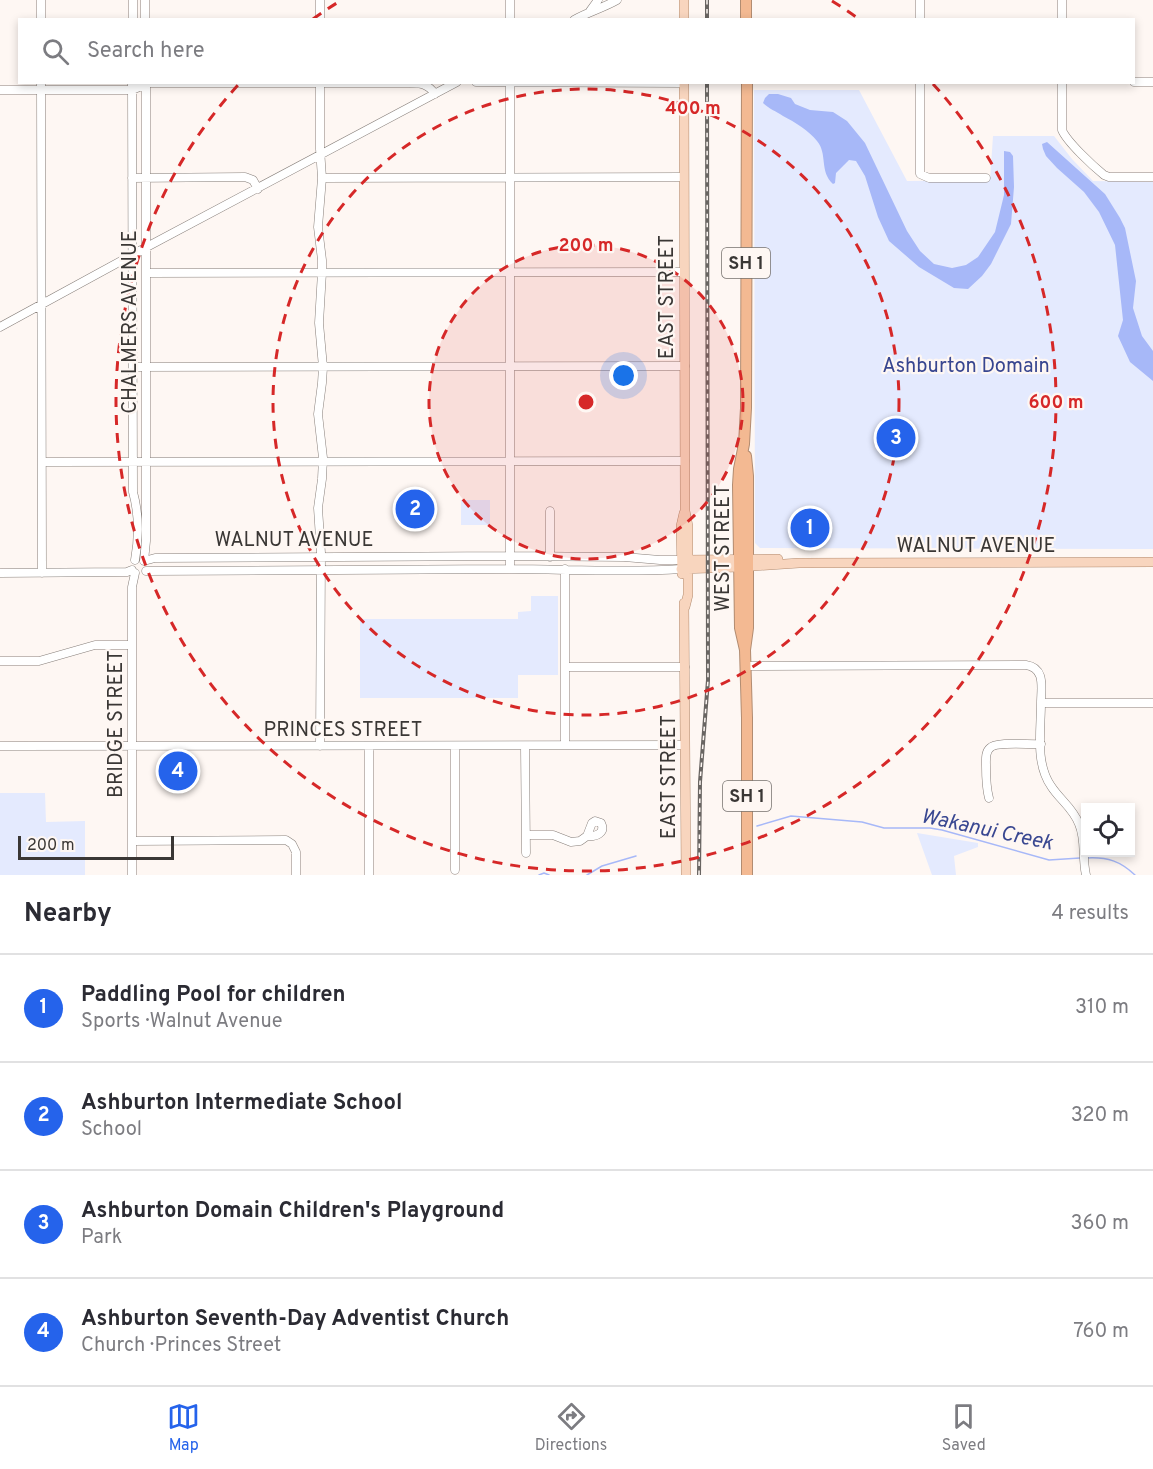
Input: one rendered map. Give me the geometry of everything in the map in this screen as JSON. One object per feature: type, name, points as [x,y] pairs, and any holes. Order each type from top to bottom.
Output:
[{"type":"highway","points":[[746,0],[746,18]]},
{"type":"highway","name":"WEST STREET","points":[[747,84],[746,408],[738,485],[748,628],[745,650],[747,875]]},
{"type":"main road","points":[[684,0],[684,18]]},
{"type":"main road","name":"EAST STREET","points":[[684,84],[685,511],[681,526],[685,564],[683,596],[686,667],[686,875]]},
{"type":"main road","name":"WALNUT AVENUE","points":[[685,564],[1153,562]]},
{"type":"street","points":[[41,0],[41,18]]},
{"type":"street","points":[[133,0],[133,18]]},
{"type":"street","points":[[145,0],[145,18]]},
{"type":"street","points":[[320,0],[320,18]]},
{"type":"street","points":[[510,0],[510,18]]},
{"type":"street","points":[[590,11],[599,0],[613,2]]},
{"type":"street","points":[[920,0],[920,18]]},
{"type":"street","points":[[1062,0],[1062,18]]},
{"type":"street","points":[[578,18],[613,2]]},
{"type":"street","points":[[1135,82],[1153,82]]},
{"type":"street","points":[[0,90],[41,86],[230,84]]},
{"type":"street","points":[[320,84],[322,178],[318,227],[322,272],[319,323],[323,367],[318,414],[322,462],[318,508],[321,558],[320,746]]},
{"type":"street","points":[[421,84],[427,86],[435,94]]},
{"type":"street","points":[[0,327],[453,84]]},
{"type":"street","points":[[510,84],[510,569]]},
{"type":"street","points":[[920,84],[920,174],[929,178],[986,178]]},
{"type":"street","points":[[1062,84],[1062,130],[1066,137],[1104,175],[1153,177]]},
{"type":"street","name":"CHALMERS AVENUE","points":[[139,85],[146,178],[146,541],[144,561]]},
{"type":"street","name":"CHALMERS AVENUE","points":[[135,560],[137,512],[133,492],[132,178],[139,85]]},
{"type":"street","points":[[41,86],[42,573]]},
{"type":"street","points":[[132,178],[245,177],[253,180],[258,189]]},
{"type":"street","points":[[322,178],[684,177]]},
{"type":"street","points":[[146,273],[684,272]]},
{"type":"street","points":[[133,368],[685,366]]},
{"type":"street","points":[[42,462],[685,461]]},
{"type":"street","points":[[550,511],[550,556]]},
{"type":"street","points":[[146,541],[155,558]]},
{"type":"street","name":"WALNUT AVENUE","points":[[144,561],[155,558],[550,556],[624,557],[685,564]]},
{"type":"street","points":[[624,557],[624,571]]},
{"type":"street","points":[[0,573],[133,572],[142,574],[146,571],[144,561],[135,560],[131,566],[133,572]]},
{"type":"street","name":"WALNUT AVENUE","points":[[146,571],[565,569],[658,571],[685,564]]},
{"type":"street","points":[[565,569],[565,745]]},
{"type":"street","name":"BRIDGE STREET","points":[[132,875],[133,572]]},
{"type":"street","points":[[0,661],[39,661],[95,645],[131,645]]},
{"type":"street","points":[[746,666],[1031,665],[1040,674],[1042,767],[1048,782],[1079,822],[1083,836],[1086,875]]},
{"type":"street","points":[[565,667],[686,667]]},
{"type":"street","points":[[1041,703],[1153,703]]},
{"type":"street","points":[[989,798],[986,788],[986,755],[991,746],[1041,744]]},
{"type":"street","name":"PRINCES STREET","points":[[0,746],[685,745]]},
{"type":"street","points":[[369,746],[369,875]]},
{"type":"street","points":[[455,746],[455,870]]},
{"type":"street","points":[[525,746],[526,853]]},
{"type":"street","points":[[526,835],[552,835],[571,842],[580,841],[587,836]]},
{"type":"street","points":[[132,841],[286,840],[292,844],[296,852],[296,875]]},
{"type":"green space","name":"Ashburton Domain","points":[[754,90],[859,90],[907,181],[990,180],[993,136],[1054,136],[1093,181],[1153,182],[1153,549],[760,548],[755,543]]},
{"type":"green space","points":[[461,500],[490,500],[490,525],[461,525]]},
{"type":"green space","points":[[531,596],[558,596],[558,675],[518,675],[518,698],[360,698],[360,619],[518,619],[518,612],[531,611]]},
{"type":"green space","points":[[0,793],[45,793],[46,822],[85,821],[85,875],[0,875]]},
{"type":"green space","points":[[917,833],[978,843],[978,847],[954,856],[956,875],[932,875]]},
{"type":"water","points":[[769,94],[791,98],[795,104],[810,110],[833,112],[847,121],[865,143],[907,231],[920,251],[934,264],[952,268],[966,265],[978,257],[995,232],[1004,195],[1004,151],[1010,152],[1013,156],[1014,187],[1011,224],[991,264],[982,276],[968,289],[954,288],[919,267],[889,241],[878,217],[865,176],[856,161],[849,160],[836,173],[833,184],[826,174],[822,151],[817,141],[801,127],[763,103]]},
{"type":"water","points":[[1047,142],[1105,194],[1125,228],[1136,281],[1133,308],[1142,336],[1153,351],[1153,381],[1130,362],[1118,336],[1123,320],[1115,245],[1099,212],[1084,192],[1046,156],[1042,144]]},
{"type":"waterway","name":"Wakanui Creek","points":[[757,826],[791,816],[862,822],[884,828],[930,828],[1049,860],[1080,858]]},
{"type":"waterway","name":"Wakanui Creek","points":[[587,875],[602,866],[636,856]]},
{"type":"waterway","name":"Wakanui Creek","points":[[1087,858],[1113,861],[1135,875]]},
{"type":"waterway","name":"Wakanui Creek","points":[[539,875],[544,873],[549,875]]},
{"type":"railway","points":[[707,0],[707,18]]},
{"type":"railway","points":[[699,875],[700,782],[708,680],[707,84]]},
{"type":"place","name":"Ashburton Domain Children's Playground","points":[[896,438]]},
{"type":"place","name":"Ashburton Intermediate School","points":[[415,509]]},
{"type":"place","name":"Paddling Pool for children","points":[[810,528]]},
{"type":"place","name":"Ashburton Seventh-Day Adventist Church","points":[[178,771]]}]
